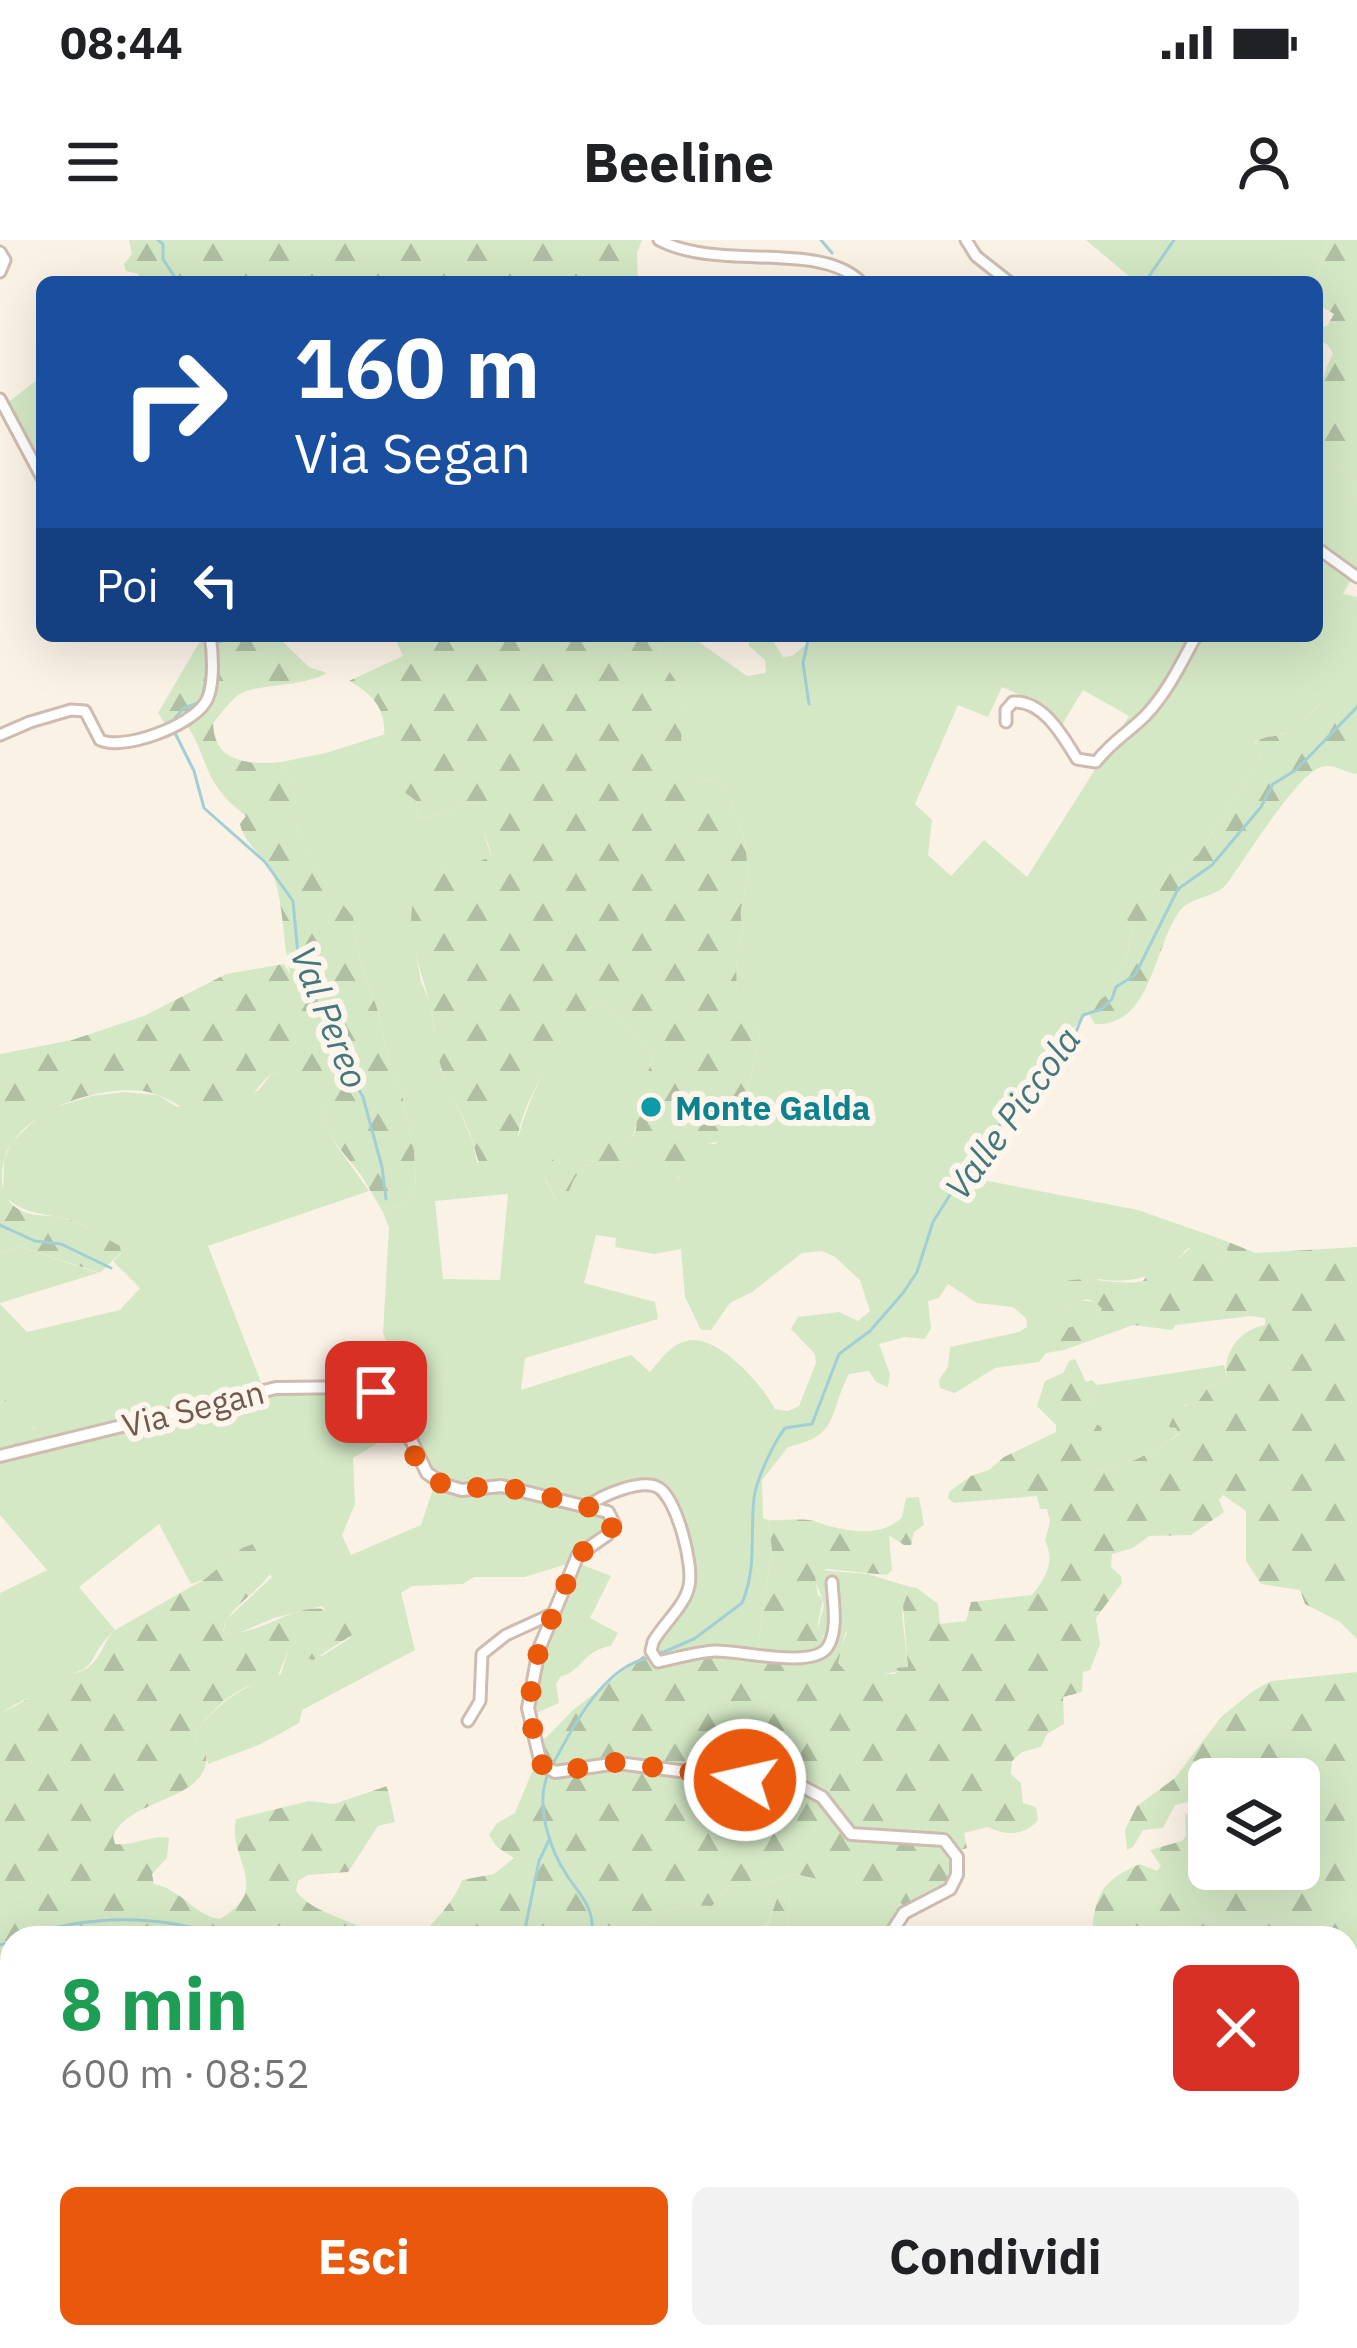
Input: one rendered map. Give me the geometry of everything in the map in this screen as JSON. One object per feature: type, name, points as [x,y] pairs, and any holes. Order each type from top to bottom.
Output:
[{"type":"street","points":[[659,240],[729,255],[808,252],[847,262],[857,276]]},
{"type":"street","points":[[966,240],[976,256],[1001,276]]},
{"type":"street","points":[[0,252],[4,260],[0,272]]},
{"type":"street","points":[[0,399],[36,467]]},
{"type":"street","points":[[1323,552],[1357,577]]},
{"type":"street","points":[[0,735],[71,710],[86,711],[100,740],[110,745],[158,734],[205,704],[210,642]]},
{"type":"street","points":[[1006,722],[1012,702],[1025,701],[1043,713],[1077,759],[1096,762],[1168,687],[1193,642]]},
{"type":"street","name":"Via Segan","points":[[0,1456],[276,1388],[358,1387],[376,1392],[395,1407],[427,1473],[445,1485],[463,1490],[501,1486],[588,1507]]},
{"type":"street","points":[[588,1507],[595,1500],[656,1485],[673,1511],[686,1543],[689,1588],[653,1642],[651,1651],[658,1662],[714,1651],[760,1656],[819,1654],[827,1648],[833,1631],[832,1582]]},
{"type":"street","points":[[588,1507],[608,1512],[614,1524],[607,1535],[578,1555],[531,1677],[528,1708],[541,1764],[555,1772],[618,1762],[803,1786],[822,1797],[851,1834],[944,1840],[957,1857],[957,1875],[950,1889],[904,1913],[896,1926]]},
{"type":"street","points":[[467,1721],[480,1701],[482,1654],[506,1635],[553,1614]]},
{"type":"green space","points":[[129,240],[642,240],[638,276],[138,276],[126,271],[124,264],[132,254]]},
{"type":"green space","points":[[1086,240],[1328,240],[1318,276],[1129,276]]},
{"type":"green space","points":[[1328,240],[1357,240],[1357,500],[1348,471],[1323,464],[1323,382],[1333,354],[1323,342],[1323,326],[1334,314],[1323,308],[1323,276],[1318,276]]},
{"type":"green space","points":[[36,381],[36,465],[2,407]]},
{"type":"green space","points":[[1323,464],[1348,471],[1357,500],[1357,569],[1343,594],[1357,597],[1357,692],[1333,697],[1292,728],[1254,743],[1261,757],[1198,855],[1172,870],[1133,925],[1127,957],[1106,985],[1109,994],[1078,1023],[967,1177],[1138,1210],[1218,1238],[1216,1244],[1228,1250],[1222,1262],[1188,1248],[1147,1276],[1098,1279],[1061,1313],[1078,1300],[1097,1302],[1102,1309],[1091,1324],[1059,1340],[1064,1350],[1046,1353],[1039,1362],[995,1368],[955,1393],[940,1388],[939,1380],[948,1367],[950,1347],[1019,1332],[1027,1327],[1026,1318],[1013,1307],[977,1303],[948,1284],[939,1298],[928,1301],[931,1328],[925,1339],[905,1337],[879,1344],[890,1374],[888,1387],[876,1382],[869,1371],[849,1374],[825,1430],[788,1447],[762,1480],[763,1518],[768,1520],[772,1550],[756,1662],[730,1650],[643,1656],[682,1597],[686,1563],[679,1536],[659,1499],[651,1490],[631,1488],[591,1504],[613,1523],[575,1562],[611,1576],[590,1618],[618,1633],[611,1646],[593,1652],[561,1676],[556,1684],[559,1703],[529,1716],[531,1681],[573,1562],[525,1577],[474,1577],[463,1584],[412,1586],[401,1593],[415,1650],[302,1710],[299,1723],[259,1745],[208,1764],[195,1733],[224,1702],[281,1674],[288,1651],[322,1656],[350,1638],[322,1606],[239,1633],[223,1633],[227,1619],[272,1577],[242,1548],[205,1579],[191,1584],[159,1524],[79,1587],[115,1630],[90,1663],[77,1672],[45,1678],[27,1698],[0,1713],[0,1593],[47,1570],[0,1515],[0,1455],[35,1429],[0,1396],[0,1304],[27,1332],[120,1310],[140,1288],[113,1261],[121,1253],[95,1232],[72,1220],[25,1209],[3,1195],[4,1160],[12,1142],[44,1111],[91,1096],[125,1092],[158,1095],[177,1107],[258,1091],[272,1073],[282,1074],[321,1101],[332,1139],[369,1191],[208,1246],[264,1390],[324,1384],[384,1398],[400,1371],[383,1333],[389,1228],[383,1212],[405,1203],[416,1187],[414,1150],[402,1094],[360,961],[353,918],[321,877],[299,833],[294,811],[299,793],[281,762],[386,734],[389,764],[416,801],[418,818],[446,813],[462,803],[475,805],[492,857],[474,866],[445,868],[415,948],[441,1069],[473,1142],[477,1163],[518,1138],[547,1065],[596,1004],[605,1006],[654,1056],[637,1123],[630,1141],[616,1143],[545,1179],[556,1200],[584,1166],[627,1162],[680,1178],[690,1148],[716,1144],[745,1103],[760,1034],[737,994],[736,954],[744,928],[741,911],[747,882],[741,829],[719,782],[694,777],[680,750],[682,691],[656,642],[699,642],[747,676],[766,673],[765,660],[749,642],[774,642],[783,657],[810,642],[1323,642]],"holes":[[[1002,687],[1041,704],[1060,728],[1083,690],[1129,716],[1027,877],[984,840],[951,876],[928,855],[932,820],[915,804],[958,705],[988,717]],[[508,1194],[500,1280],[443,1279],[435,1201]],[[596,1235],[616,1238],[615,1247],[654,1254],[681,1249],[685,1297],[701,1330],[711,1330],[730,1303],[802,1253],[822,1251],[835,1257],[860,1280],[870,1311],[858,1321],[839,1312],[798,1317],[791,1329],[815,1354],[816,1363],[799,1406],[788,1411],[775,1409],[724,1352],[698,1340],[675,1346],[650,1372],[631,1355],[521,1390],[525,1358],[658,1319],[655,1302],[584,1283]],[[406,1426],[435,1483],[421,1525],[351,1555],[342,1535],[355,1504],[353,1458]]]},
{"type":"green space","points":[[199,642],[283,642],[309,667],[327,673],[240,694],[213,723],[215,736],[235,759],[281,762],[299,793],[307,794],[294,811],[299,833],[321,877],[353,917],[360,961],[402,1094],[416,1187],[405,1203],[383,1212],[332,1139],[321,1101],[302,1099],[281,1074],[272,1073],[237,1106],[216,1112],[193,1111],[143,1091],[82,1097],[25,1128],[4,1160],[2,1181],[8,1199],[18,1209],[64,1218],[120,1246],[121,1252],[100,1273],[21,1247],[0,1253],[0,1054],[72,1040],[144,1016],[226,974],[284,964],[290,974],[275,880],[243,832],[240,824],[246,816],[220,791],[182,718],[166,725],[158,713]]},
{"type":"green space","points":[[397,642],[656,642],[682,691],[681,750],[694,777],[719,782],[741,829],[747,882],[741,911],[744,928],[736,954],[737,993],[760,1034],[745,1103],[729,1139],[691,1148],[693,1163],[685,1175],[673,1180],[627,1162],[584,1166],[565,1201],[556,1200],[545,1178],[557,1148],[630,1141],[636,1130],[639,1095],[654,1056],[605,1006],[596,1004],[560,1047],[528,1105],[518,1138],[521,1167],[487,1175],[481,1167],[440,1065],[411,927],[416,895],[424,881],[447,868],[492,856],[475,805],[462,803],[446,813],[418,818],[416,801],[396,784],[387,767],[383,717],[367,693],[349,681],[403,656]]},
{"type":"green space","points":[[1324,690],[1357,692],[1357,774],[1326,766],[1311,773],[1285,801],[1226,885],[1179,912],[1148,983],[1128,1013],[1114,1022],[1095,1024],[1090,1016],[1092,1006],[1108,994],[1105,986],[1127,957],[1133,925],[1121,915],[1122,904],[1152,895],[1172,870],[1198,855],[1261,757],[1254,744],[1299,724],[1323,702]]},
{"type":"green space","points":[[1218,1238],[1256,1253],[1357,1247],[1357,1639],[1340,1622],[1305,1604],[1300,1590],[1261,1584],[1246,1561],[1246,1511],[1223,1495],[1219,1500],[1224,1512],[1191,1535],[1149,1536],[1133,1548],[1112,1554],[1111,1567],[1122,1583],[1096,1618],[1100,1644],[1090,1670],[1083,1672],[1082,1692],[1063,1697],[1064,1724],[1047,1734],[1041,1747],[1022,1752],[1012,1761],[1011,1774],[1021,1783],[1023,1803],[1036,1807],[1038,1820],[1014,1833],[988,1827],[964,1833],[967,1848],[954,1852],[951,1888],[907,1911],[899,1900],[896,1881],[834,1883],[795,1874],[763,1884],[729,1886],[712,1906],[669,1911],[647,1926],[429,1926],[462,1880],[494,1874],[514,1858],[489,1835],[497,1823],[515,1813],[537,1760],[533,1740],[546,1738],[573,1710],[643,1656],[731,1650],[756,1662],[772,1550],[768,1520],[806,1520],[873,1531],[902,1517],[906,1498],[919,1497],[924,1525],[914,1532],[911,1545],[889,1535],[892,1570],[887,1575],[826,1569],[815,1575],[823,1599],[818,1624],[821,1637],[835,1631],[843,1615],[849,1618],[838,1663],[847,1673],[894,1674],[899,1671],[894,1668],[908,1667],[903,1606],[910,1587],[938,1604],[940,1624],[966,1621],[971,1602],[1032,1595],[1049,1562],[1045,1540],[1050,1522],[1037,1496],[954,1503],[949,1492],[1004,1457],[1056,1432],[1056,1425],[1037,1406],[1045,1381],[1063,1373],[1069,1361],[1075,1359],[1086,1382],[1097,1385],[1087,1416],[1102,1428],[1098,1441],[1105,1452],[1089,1461],[1095,1472],[1139,1458],[1179,1434],[1169,1427],[1176,1412],[1198,1402],[1209,1386],[1227,1378],[1227,1360],[1234,1344],[1265,1325],[1265,1318],[1251,1316],[1176,1325],[1172,1330],[1133,1325],[1064,1350],[1059,1340],[1064,1328],[1091,1324],[1102,1309],[1087,1299],[1061,1313],[1050,1312],[1042,1294],[1078,1279],[1143,1281],[1159,1259],[1179,1258],[1194,1245],[1222,1262],[1228,1250],[1216,1244]]},
{"type":"green space","points":[[21,1247],[98,1273],[0,1303],[0,1253]]},
{"type":"green space","points":[[1224,1365],[1227,1378],[1209,1386],[1198,1402],[1184,1405],[1176,1428],[1179,1433],[1129,1462],[1095,1472],[1089,1468],[1098,1441],[1096,1424],[1087,1416],[1097,1385]]},
{"type":"green space","points":[[0,1396],[26,1416],[42,1443],[0,1454]]},
{"type":"green space","points":[[264,1540],[276,1553],[274,1566],[233,1611],[223,1633],[323,1609],[339,1614],[355,1627],[355,1633],[313,1660],[288,1651],[277,1678],[250,1686],[221,1703],[195,1733],[206,1751],[205,1768],[197,1780],[122,1823],[113,1836],[115,1844],[169,1838],[167,1858],[152,1874],[154,1884],[220,1919],[236,1907],[246,1884],[236,1819],[309,1801],[334,1804],[387,1786],[395,1822],[378,1826],[348,1872],[307,1875],[298,1881],[296,1891],[313,1906],[358,1926],[0,1926],[0,1713],[24,1700],[44,1678],[87,1668],[115,1630],[205,1579],[242,1548]]},
{"type":"green space","points":[[819,1570],[868,1574],[910,1587],[902,1613],[908,1668],[856,1675],[840,1667],[847,1632],[838,1628],[821,1637],[824,1605],[815,1575]]},
{"type":"green space","points":[[1357,1672],[1357,1926],[1093,1926],[1107,1884],[1140,1864],[1157,1871],[1161,1866],[1150,1850],[1182,1841],[1188,1813],[1188,1890],[1320,1890],[1320,1758],[1190,1758],[1221,1717],[1271,1681]]},
{"type":"green space","points":[[1188,1761],[1188,1802],[1175,1805],[1163,1828],[1143,1830],[1127,1850],[1125,1830],[1137,1806],[1175,1778]]},
{"type":"green space","points":[[795,1874],[815,1879],[896,1881],[907,1911],[897,1926],[788,1926],[790,1897],[779,1893],[764,1926],[647,1926],[669,1911],[712,1906],[729,1886],[763,1884]]},
{"type":"green space","points":[[779,1893],[790,1896],[788,1926],[765,1926],[768,1924]]},
{"type":"waterway","name":"Val Pereo","points":[[158,240],[174,276]]},
{"type":"waterway","points":[[821,240],[832,253]]},
{"type":"waterway","points":[[1149,276],[1174,240]]},
{"type":"waterway","points":[[808,642],[803,663],[809,704]]},
{"type":"waterway","name":"Val Pereo","points":[[175,718],[184,708],[201,702],[208,670]]},
{"type":"waterway","name":"Valle Piccola","points":[[659,1654],[694,1639],[742,1603],[751,1564],[755,1490],[776,1442],[785,1428],[812,1424],[839,1354],[870,1331],[903,1293],[917,1272],[933,1222],[953,1190],[977,1165],[1008,1111],[1070,1046],[1083,1015],[1102,1009],[1116,987],[1135,975],[1178,889],[1212,865],[1261,807],[1273,784],[1296,770],[1357,707]]},
{"type":"waterway","name":"Val Pereo","points":[[174,731],[194,771],[204,808],[265,862],[293,901],[298,955],[334,1046],[363,1097],[386,1199]]},
{"type":"waterway","points":[[0,1225],[35,1241],[61,1244],[111,1268]]},
{"type":"waterway","name":"Valle Piccola","points":[[553,1764],[604,1685],[633,1663],[649,1658]]},
{"type":"waterway","name":"Valle Piccola","points":[[548,1774],[543,1799],[546,1827],[561,1866],[590,1911],[592,1926]]},
{"type":"waterway","points":[[526,1926],[539,1861],[550,1838]]},
{"type":"waterway","points":[[62,1926],[123,1920],[184,1926]]},
{"type":"place","name":"Monte Galda","points":[[651,1107]]},
{"type":"route","points":[[376,1392],[395,1407],[427,1473],[445,1485],[463,1490],[501,1486],[608,1512],[612,1518],[614,1524],[607,1535],[578,1555],[539,1649],[528,1708],[541,1764],[555,1772],[618,1762],[745,1780]]}]
